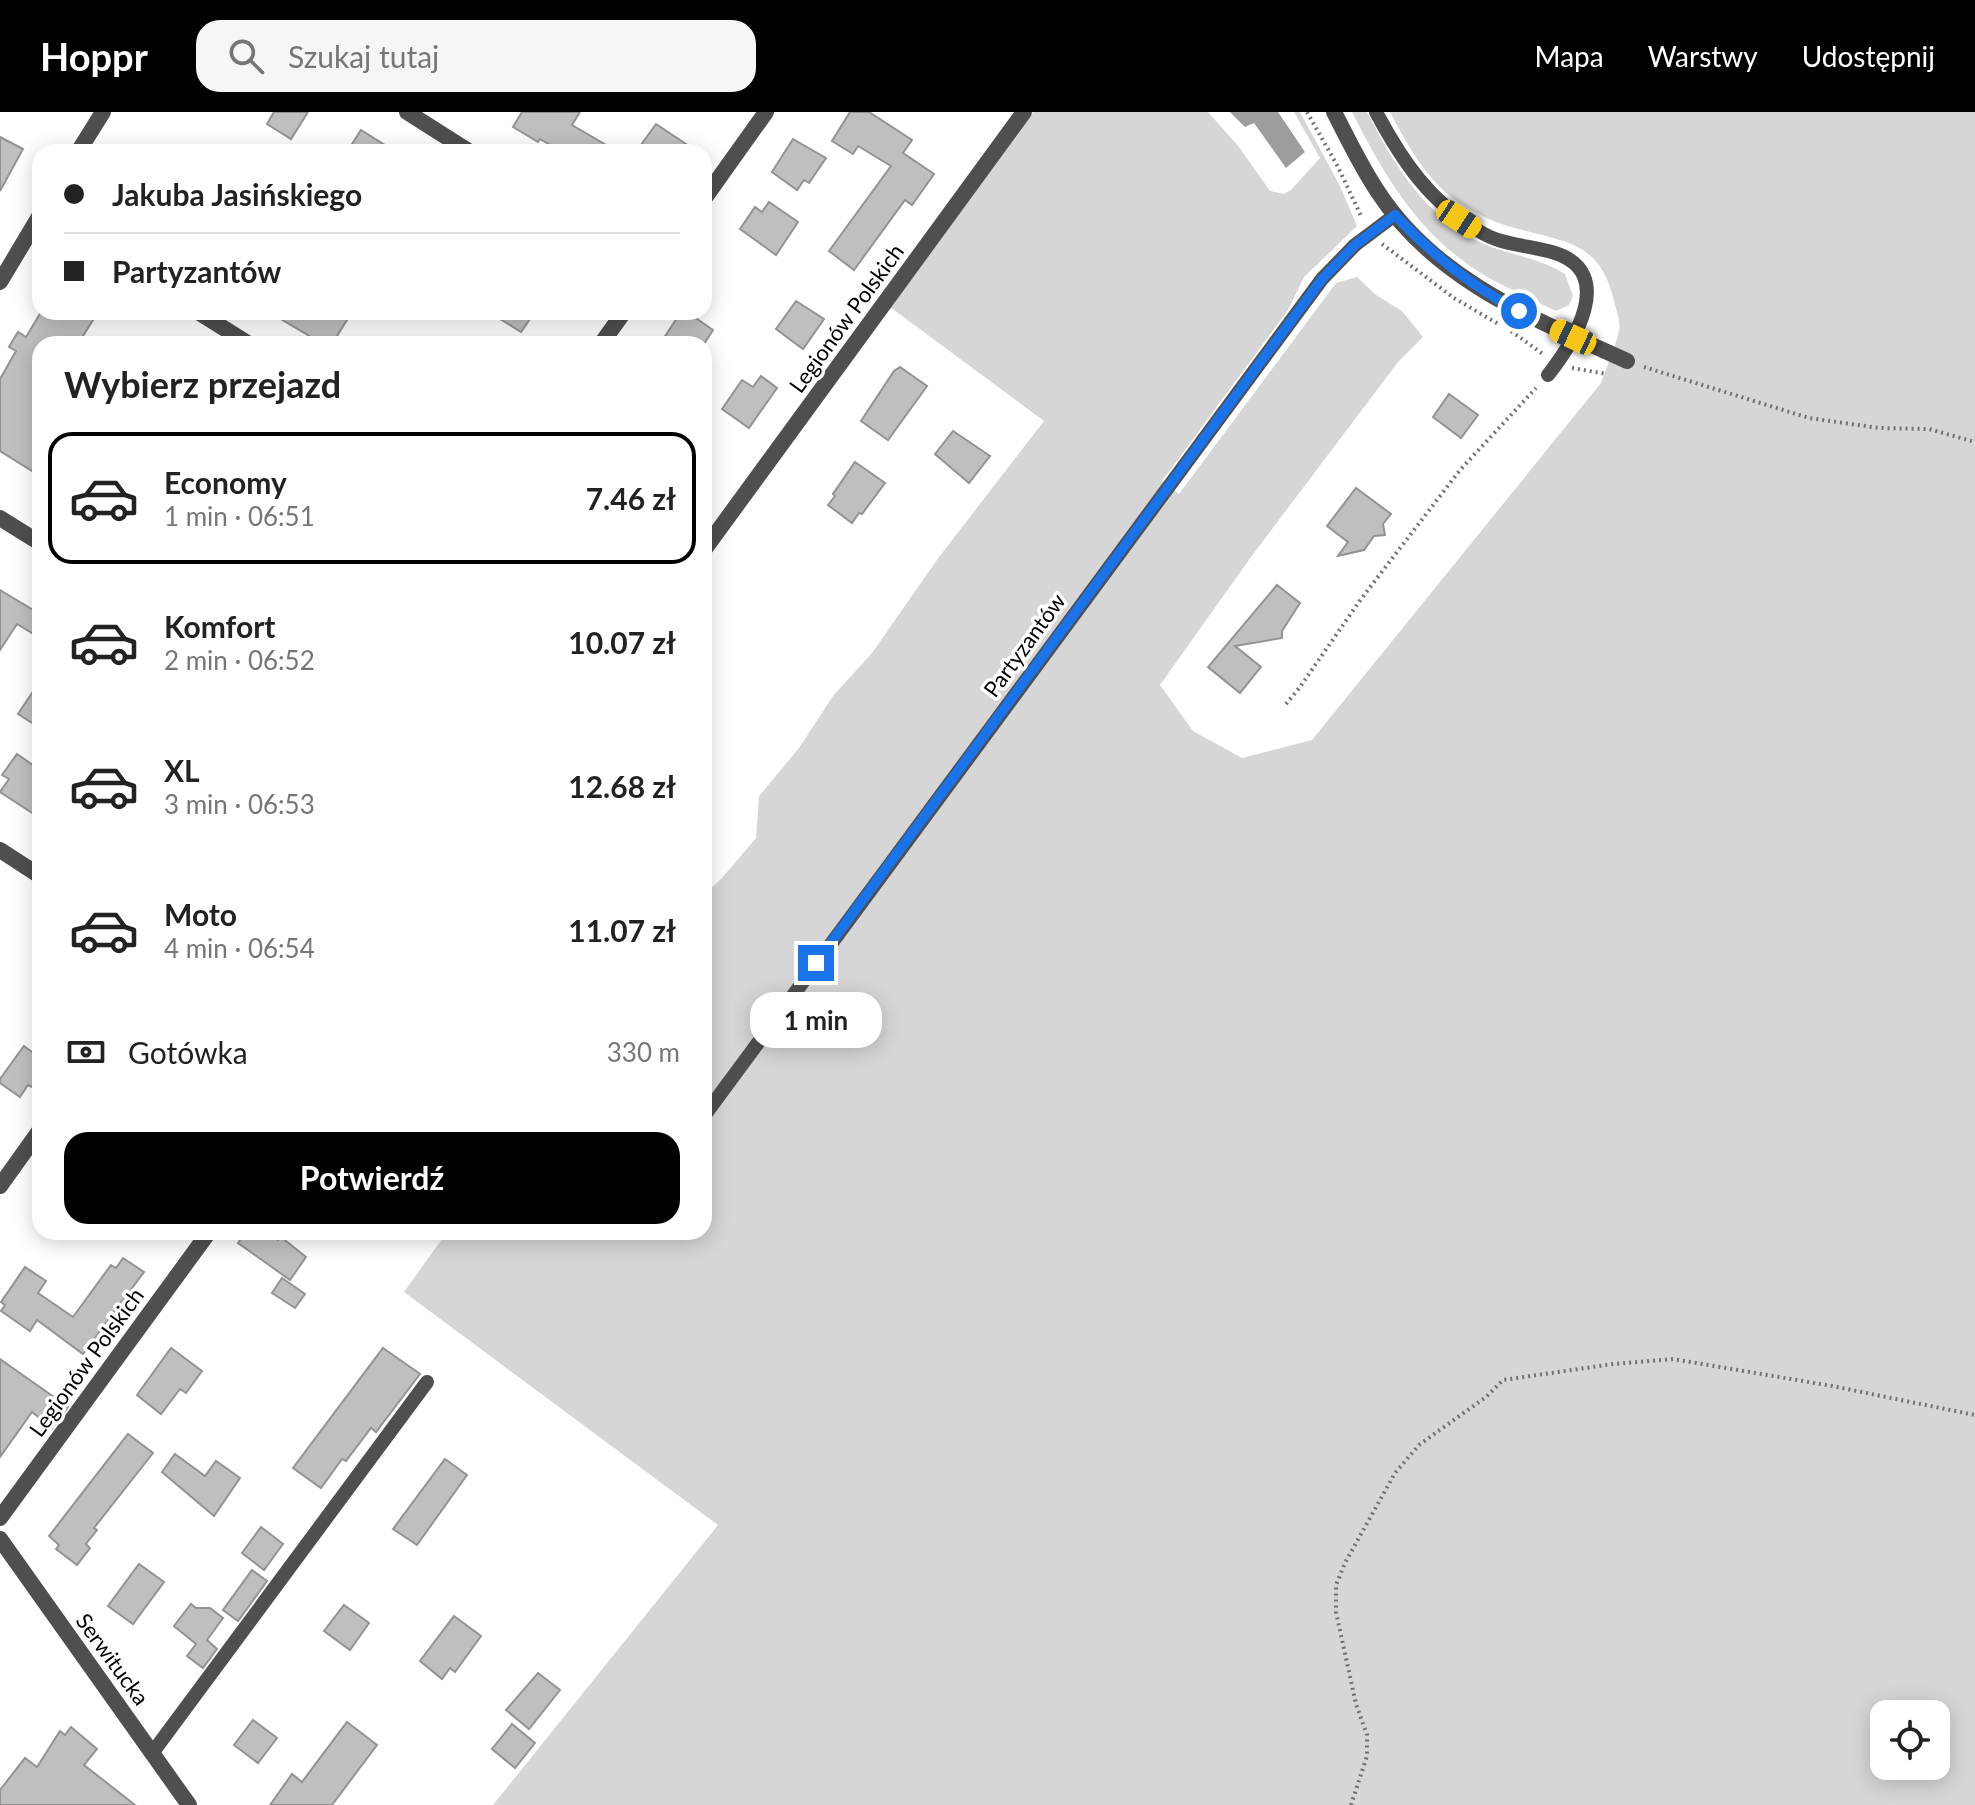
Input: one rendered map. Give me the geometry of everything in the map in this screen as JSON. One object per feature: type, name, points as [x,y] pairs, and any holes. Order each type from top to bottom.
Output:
[{"type":"street","points":[[83,144],[103,112]]},
{"type":"street","points":[[407,112],[457,144]]},
{"type":"street","points":[[712,188],[766,112]]},
{"type":"street","name":"Legionów Polskich","points":[[712,539],[1024,112]]},
{"type":"street","points":[[1334,112],[1365,171],[1395,215],[1440,261],[1519,311],[1627,361]]},
{"type":"street","points":[[0,282],[32,228]]},
{"type":"street","points":[[211,320],[236,336]]},
{"type":"street","points":[[0,518],[32,538]]},
{"type":"street","points":[[0,850],[32,871]]},
{"type":"street","points":[[0,1186],[32,1141]]},
{"type":"street","name":"Legionów Polskich","points":[[0,1518],[203,1240]]},
{"type":"street","name":"Serwitucka","points":[[0,1539],[189,1805]]},
{"type":"lane","points":[[1376,112],[1413,174],[1435,200],[1459,219],[1509,244],[1556,253],[1574,262],[1584,273],[1588,294],[1573,337],[1548,375]]},
{"type":"lane","name":"Partyzantów","points":[[712,1105],[1322,279],[1355,245],[1395,215]]},
{"type":"lane","points":[[153,1752],[427,1382]]},
{"type":"path","points":[[1307,112],[1338,167],[1364,223]]},
{"type":"path","points":[[1627,361],[1809,418],[1879,428],[1929,429],[1975,442]]},
{"type":"path","points":[[1286,704],[1361,599],[1460,470],[1548,375]]},
{"type":"path","points":[[1351,1805],[1367,1756],[1367,1735],[1356,1704],[1336,1612],[1336,1585],[1395,1473],[1419,1445],[1486,1397],[1503,1380],[1673,1359],[1832,1386],[1975,1415]]},
{"type":"shaded area","points":[[1033,112],[1208,112],[1239,147],[1270,191],[1284,194],[1320,158],[1294,112],[1300,112],[1340,186],[1357,226],[1304,277],[1288,310],[1162,481],[1179,494],[1336,283],[1357,277],[1376,295],[1402,311],[1423,337],[1398,362],[1251,557],[1160,685],[1193,731],[1242,758],[1312,740],[1601,383],[1619,331],[1608,281],[1590,255],[1565,241],[1493,221],[1460,203],[1428,174],[1390,112],[1975,112],[1975,1805],[493,1805],[718,1525],[404,1292],[441,1240],[712,1240],[712,887],[756,838],[759,796],[799,748],[833,696],[872,653],[939,557],[1044,421],[890,307]]},
{"type":"shaded area","points":[[1230,112],[1278,112],[1305,152],[1286,168],[1254,123],[1245,127]]},
{"type":"shaded area","points":[[1352,112],[1367,112],[1402,173],[1431,208],[1449,223],[1489,246],[1538,261],[1565,274],[1573,296],[1569,305],[1556,311],[1490,279],[1450,251],[1401,196]]},
{"type":"building","points":[[274,112],[308,112],[291,139],[267,124]]},
{"type":"building","points":[[522,112],[580,112],[572,125],[604,144],[548,144],[540,139],[538,142],[513,127]]},
{"type":"building","points":[[850,112],[869,112],[912,140],[903,153],[934,174],[912,205],[905,200],[854,270],[829,251],[891,166],[858,146],[853,154],[832,141]]},
{"type":"building","points":[[656,124],[686,144],[642,144]]},
{"type":"building","points":[[361,130],[383,144],[352,144]]},
{"type":"building","points":[[0,137],[23,149],[0,191]]},
{"type":"building","points":[[793,139],[826,158],[809,183],[804,180],[797,190],[772,172]]},
{"type":"building","points":[[769,202],[798,222],[776,255],[740,229],[755,207],[762,212]]},
{"type":"building","points":[[796,301],[824,319],[803,349],[776,329]]},
{"type":"building","points":[[36,320],[93,320],[83,336],[32,336],[32,471],[0,451],[0,379],[16,351],[9,347],[18,332],[26,337]]},
{"type":"building","points":[[282,320],[347,320],[337,336],[310,336]]},
{"type":"building","points":[[502,320],[529,320],[521,332]]},
{"type":"building","points":[[676,320],[699,320],[713,330],[709,336],[665,336]]},
{"type":"building","points":[[900,367],[927,386],[888,440],[861,421],[894,371]]},
{"type":"building","points":[[761,376],[777,388],[749,428],[722,409],[742,380],[753,387]]},
{"type":"building","points":[[1449,394],[1478,415],[1461,438],[1433,417]]},
{"type":"building","points":[[953,431],[990,456],[969,483],[935,454]]},
{"type":"building","points":[[855,462],[885,483],[852,523],[828,505]]},
{"type":"building","points":[[1356,488],[1391,514],[1383,524],[1385,535],[1374,536],[1364,550],[1338,556],[1348,542],[1327,526]]},
{"type":"building","points":[[1277,585],[1300,603],[1282,631],[1282,638],[1235,646],[1261,667],[1240,693],[1208,667]]},
{"type":"building","points":[[0,590],[32,609],[32,633],[17,624],[0,650]]},
{"type":"building","points":[[32,693],[32,723],[18,714]]},
{"type":"building","points":[[17,754],[32,764],[32,813],[0,792],[9,779],[2,775]]},
{"type":"building","points":[[24,1046],[32,1052],[32,1087],[28,1085],[20,1097],[0,1083]]},
{"type":"building","points":[[240,1240],[285,1240],[306,1257],[290,1280],[238,1243]]},
{"type":"building","points":[[123,1258],[144,1272],[83,1354],[37,1320],[30,1331],[1,1311],[5,1305],[1,1302],[25,1267],[46,1281],[38,1293],[73,1317],[111,1265],[116,1268]]},
{"type":"building","points":[[282,1278],[305,1294],[295,1308],[272,1293]]},
{"type":"building","points":[[171,1348],[202,1371],[186,1393],[180,1389],[161,1414],[137,1395]]},
{"type":"building","points":[[383,1348],[420,1374],[376,1432],[371,1428],[346,1461],[342,1459],[321,1488],[293,1468]]},
{"type":"building","points":[[0,1359],[68,1407],[52,1428],[32,1412],[0,1457]]},
{"type":"building","points":[[128,1434],[153,1453],[94,1528],[97,1530],[86,1544],[90,1548],[77,1565],[56,1549],[59,1545],[49,1536]]},
{"type":"building","points":[[175,1454],[205,1476],[216,1461],[240,1478],[214,1516],[162,1472]]},
{"type":"building","points":[[445,1459],[467,1475],[417,1545],[393,1529]]},
{"type":"building","points":[[261,1527],[283,1544],[264,1570],[242,1553]]},
{"type":"building","points":[[139,1564],[164,1582],[133,1624],[108,1606]]},
{"type":"building","points":[[252,1570],[267,1581],[238,1621],[223,1610]]},
{"type":"building","points":[[191,1604],[196,1608],[210,1608],[223,1618],[207,1640],[217,1649],[203,1668],[187,1656],[196,1644],[174,1626]]},
{"type":"building","points":[[344,1605],[369,1623],[350,1650],[324,1631]]},
{"type":"building","points":[[454,1616],[481,1636],[455,1672],[450,1668],[442,1679],[420,1661]]},
{"type":"building","points":[[538,1673],[560,1690],[529,1729],[506,1710]]},
{"type":"building","points":[[253,1720],[277,1738],[258,1763],[234,1745]]},
{"type":"building","points":[[347,1722],[377,1745],[332,1805],[270,1805],[292,1774],[302,1782]]},
{"type":"building","points":[[512,1724],[535,1743],[515,1768],[492,1749]]},
{"type":"building","points":[[71,1727],[97,1749],[84,1765],[135,1805],[0,1805],[0,1790],[25,1758],[37,1767],[60,1731],[65,1735]]},
{"type":"route","points":[[816,963],[1322,279],[1355,245],[1395,215],[1440,261],[1490,296],[1519,311]]}]
